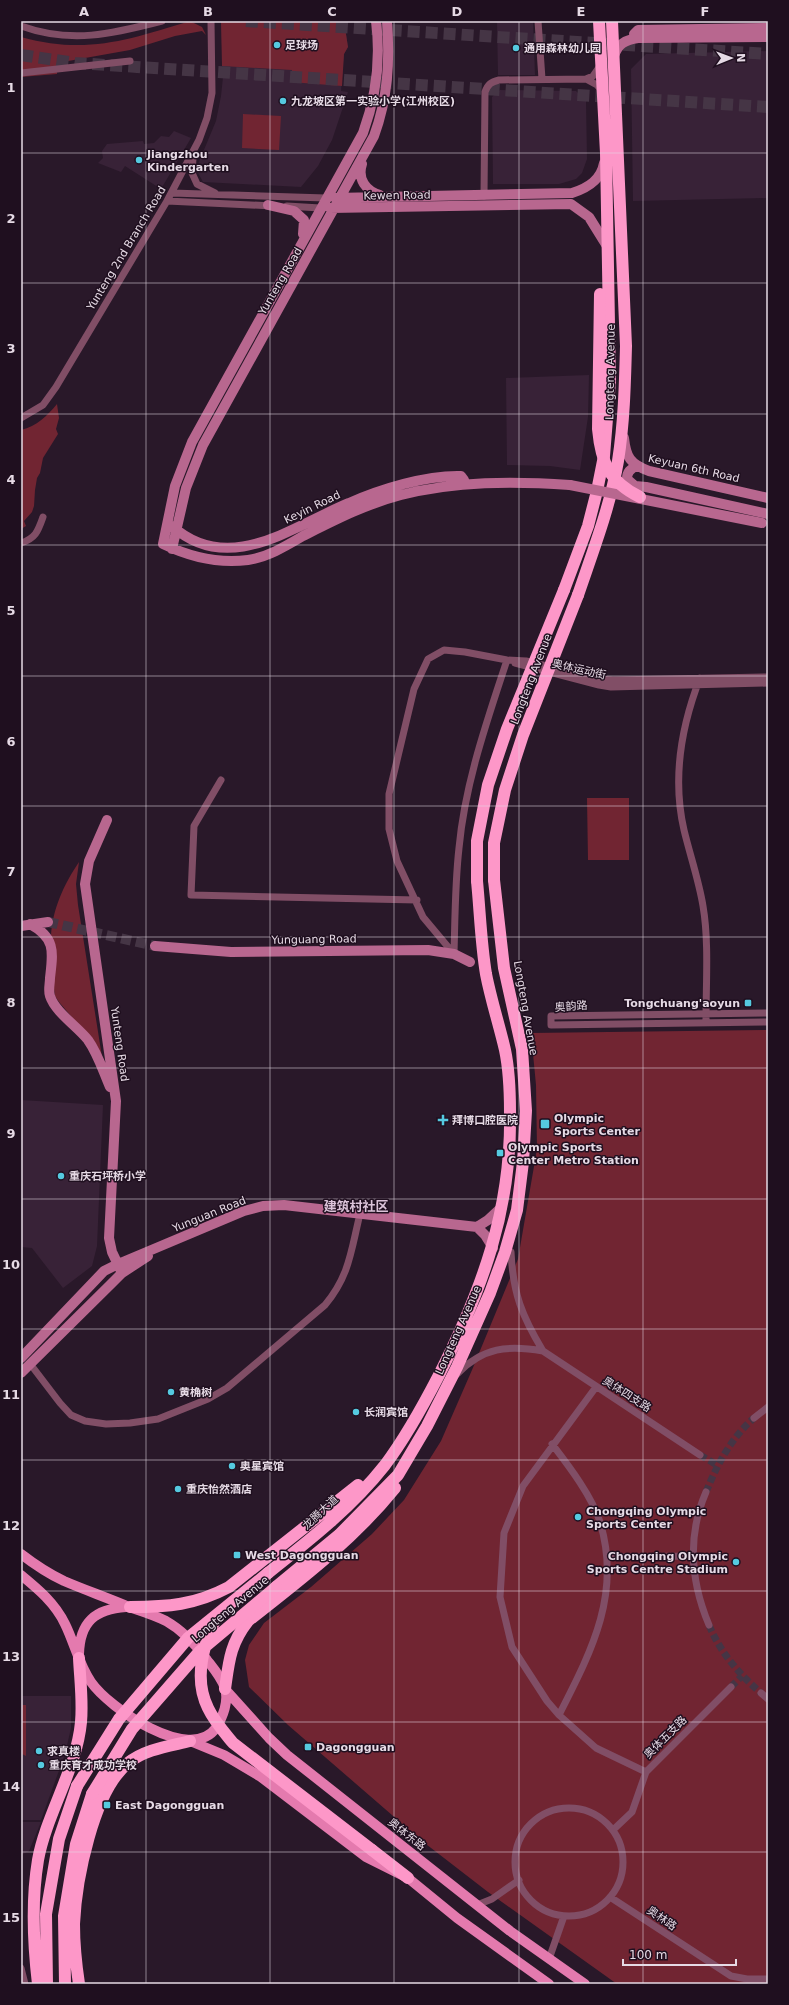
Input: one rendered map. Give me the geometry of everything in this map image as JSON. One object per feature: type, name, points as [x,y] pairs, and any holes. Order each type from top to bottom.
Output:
[{"type":"highway","name":"Longteng Avenue","points":[[385,1465],[416,1419],[479,1290],[492,1248],[502,1207],[508,1162],[510,1112],[505,1052],[486,974],[483,950],[477,881],[477,842],[488,785],[507,729],[564,590],[588,526],[604,456],[610,381],[606,246],[606,153],[599,21]]},
{"type":"highway","name":"Longteng Avenue","points":[[65,1984],[64,1916],[76,1844],[92,1794],[132,1729],[200,1650],[339,1535],[398,1475],[427,1426],[490,1293],[505,1252],[517,1210],[523,1162],[526,1111],[522,1049],[504,968],[494,880],[494,843],[505,790],[523,734],[578,595],[601,530],[618,461],[622,424],[626,346],[612,21]]},
{"type":"highway","points":[[606,246],[600,294],[598,429],[600,448],[611,474],[627,491],[637,492]]},
{"type":"highway","points":[[225,1689],[231,1652],[239,1633],[248,1621],[331,1554],[380,1507],[405,1476],[435,1429],[496,1296],[511,1252],[517,1210]]},
{"type":"highway","points":[[130,1607],[160,1607],[192,1603],[210,1597],[229,1587],[385,1465]]},
{"type":"highway","name":"龙腾大道","points":[[268,1573],[331,1522],[385,1465]]},
{"type":"highway","name":"Longteng Avenue","points":[[48,1984],[46,1914],[59,1839],[77,1786],[119,1719],[188,1638],[268,1573]]},
{"type":"highway","points":[[218,1614],[208,1633],[201,1665],[202,1688],[207,1707],[218,1725],[233,1743],[408,1878]]},
{"type":"highway","points":[[38,1984],[33,1939],[33,1896],[38,1858],[71,1762],[81,1722],[79,1658]]},
{"type":"highway","points":[[79,1984],[76,1963],[74,1925],[76,1893],[92,1824],[100,1803],[112,1780],[128,1762],[154,1750],[190,1741]]},
{"type":"main road","points":[[21,1554],[47,1572],[64,1581],[166,1621],[197,1646],[218,1674],[225,1689],[226,1704],[222,1719],[214,1731],[205,1738],[190,1741]]},
{"type":"main road","points":[[21,1575],[53,1605],[64,1622],[90,1682],[106,1699],[126,1714],[160,1733],[190,1741],[224,1755],[262,1777],[366,1857],[408,1878],[457,1918],[549,1984]]},
{"type":"main road","points":[[79,1658],[80,1641],[83,1631],[85,1626],[96,1615],[111,1608],[130,1607]]},
{"type":"main road","name":"奥体东路","points":[[225,1689],[269,1738],[287,1755],[477,1905],[585,1984]]},
{"type":"street","points":[[21,26],[52,34],[93,36],[120,32],[162,21]]},
{"type":"street","name":"Yunteng 2nd Branch Road","points":[[21,418],[43,405],[56,387],[172,193],[194,151],[207,118],[212,93],[211,21]]},
{"type":"street","name":"Yunteng Road","points":[[163,544],[166,521],[175,486],[192,442],[320,208],[358,143],[373,102],[378,62],[376,21]]},
{"type":"street","name":"Yunteng Road","points":[[172,549],[175,529],[186,488],[203,445],[367,152],[380,121],[387,89],[389,46],[387,21]]},
{"type":"street","points":[[538,21],[542,80]]},
{"type":"street","points":[[614,56],[620,44],[630,39],[638,38],[634,34],[638,30],[768,28]]},
{"type":"street","points":[[734,29],[768,37]]},
{"type":"street","points":[[21,73],[130,61]]},
{"type":"street","points":[[586,79],[597,71],[602,64]]},
{"type":"street","points":[[484,196],[485,92],[487,86],[491,82],[499,80],[586,79],[597,85],[602,92]]},
{"type":"street","points":[[194,151],[192,173],[197,184],[209,191],[230,196]]},
{"type":"street","points":[[367,152],[361,173],[364,186],[373,193],[390,197]]},
{"type":"street","name":"Kewen Road","points":[[172,193],[326,198],[561,194],[580,191],[599,178],[603,170],[606,153]]},
{"type":"street","name":"Kewen Road","points":[[167,201],[320,208],[571,204],[584,211],[589,217],[606,246]]},
{"type":"street","points":[[268,206],[294,212],[302,217],[305,225],[301,243]]},
{"type":"street","name":"Keyuan 6th Road","points":[[622,424],[625,450],[629,459],[637,466],[649,471],[768,498]]},
{"type":"street","points":[[637,466],[629,471],[627,475],[637,492],[765,523]]},
{"type":"street","name":"Keyin Road","points":[[166,521],[175,529],[195,542],[207,545],[244,547],[270,540],[348,503],[398,486],[438,478],[461,476],[464,480],[456,485]]},
{"type":"street","name":"Keyin Road","points":[[163,544],[172,549],[206,559],[248,560],[275,551],[352,512],[378,501],[421,490],[456,485],[504,482],[570,485],[637,492]]},
{"type":"street","points":[[608,503],[619,491],[637,492],[768,514]]},
{"type":"street","points":[[21,543],[36,535],[43,517]]},
{"type":"street","name":"奥体运动街","points":[[454,954],[424,917],[397,861],[389,829],[389,794],[414,689],[428,659],[444,650],[465,652],[507,660],[525,667],[599,685],[624,687],[768,676]]},
{"type":"street","points":[[454,954],[459,847],[465,807],[474,767],[507,660]]},
{"type":"street","points":[[699,681],[682,736],[678,778],[684,829],[704,911],[706,1023]]},
{"type":"street","name":"奥体运动街","points":[[699,681],[768,683]]},
{"type":"street","points":[[221,780],[194,826],[191,895],[417,900]]},
{"type":"street","name":"Yunteng Road","points":[[107,820],[89,861],[85,884],[116,1100],[109,1238],[122,1274]]},
{"type":"street","points":[[26,925],[48,922]]},
{"type":"street","points":[[26,925],[41,930],[48,938],[52,949],[49,989],[50,997],[54,1004],[88,1040],[116,1100]]},
{"type":"street","name":"Yunguang Road","points":[[155,946],[231,952],[428,950],[454,954],[480,967],[486,974]]},
{"type":"street","points":[[470,962],[478,958],[483,950]]},
{"type":"street","name":"奥韵路","points":[[768,1013],[551,1016],[551,1025],[768,1022]]},
{"type":"street","name":"Yunguan Road","points":[[21,1358],[104,1271],[244,1211],[263,1206],[284,1205],[477,1227]]},
{"type":"street","points":[[492,1248],[485,1235],[477,1227],[488,1220],[502,1207]]},
{"type":"street","points":[[31,1365],[71,1415],[85,1421],[106,1424],[130,1423],[158,1419],[208,1399],[227,1388],[325,1305],[338,1289],[348,1267],[360,1214]]},
{"type":"street","name":"Yunguan Road","points":[[21,1373],[31,1365],[122,1274],[165,1245]]},
{"type":"street","points":[[511,1252],[512,1275],[520,1305],[543,1351]]},
{"type":"street","points":[[448,1383],[464,1367],[484,1354],[499,1349],[518,1347],[543,1351]]},
{"type":"street","name":"奥体四支路","points":[[543,1351],[700,1455]]},
{"type":"street","points":[[596,1387],[522,1486],[504,1534],[500,1597],[512,1647],[547,1701],[559,1715],[596,1748],[646,1772]]},
{"type":"street","points":[[754,1418],[768,1407]]},
{"type":"street","points":[[552,1444],[578,1479],[599,1520],[607,1557],[603,1611],[590,1654],[559,1715]]},
{"type":"street","points":[[706,1492],[698,1510],[692,1556],[699,1602],[709,1625]]},
{"type":"street","points":[[607,1557],[692,1556]]},
{"type":"street","name":"奥体五支路","points":[[613,1830],[632,1812],[646,1772],[731,1687]]},
{"type":"street","points":[[761,1693],[768,1699]]},
{"type":"street","points":[[566,1807],[584,1809],[600,1817],[613,1830],[621,1846],[623,1864],[619,1882],[610,1897],[592,1910],[581,1915],[564,1916],[548,1912],[533,1902],[522,1888],[519,1880],[516,1871],[516,1853],[522,1836],[533,1821],[548,1812],[566,1807]]},
{"type":"street","points":[[477,1905],[492,1900],[519,1880]]},
{"type":"street","name":"奥林路","points":[[610,1897],[731,1976],[747,1980],[768,1979]]},
{"type":"street","points":[[549,1959],[564,1916]]},
{"type":"street","points":[[21,1968],[25,1984]]},
{"type":"shaded area","points":[[190,21],[202,27],[206,35],[202,31],[175,36],[130,50],[57,63],[57,74],[21,77],[21,37],[66,45],[87,45],[126,39]]},
{"type":"shaded area","name":"九龙坡区第一实验小学(江州校区)","points":[[221,21],[344,21],[348,47],[344,54],[341,91],[348,92],[332,140],[318,166],[301,187],[203,182],[196,169],[216,121],[221,96],[223,77]]},
{"type":"shaded area","points":[[221,21],[344,21],[348,47],[344,54],[342,86],[291,82],[292,70],[222,66]]},
{"type":"shaded area","name":"通用森林幼儿园","points":[[497,21],[533,21],[535,75],[498,75]]},
{"type":"shaded area","points":[[768,51],[768,198],[633,201],[631,69],[646,54]]},
{"type":"shaded area","points":[[500,90],[576,91],[586,101],[587,159],[582,173],[576,179],[559,184],[493,184],[492,97]]},
{"type":"shaded area","points":[[243,114],[281,116],[279,150],[242,148]]},
{"type":"shaded area","name":"Jiangzhou Kindergarten","points":[[174,131],[191,138],[161,189],[125,166],[121,172],[98,163],[103,158],[102,151],[107,144],[143,141],[144,144],[154,143],[161,136],[169,137]]},
{"type":"shaded area","points":[[589,375],[588,417],[580,470],[550,466],[507,465],[506,378]]},
{"type":"shaded area","points":[[57,404],[59,418],[56,429],[58,434],[43,458],[40,473],[37,478],[34,506],[32,512],[24,521],[26,526],[21,529],[21,430],[32,426],[41,420]]},
{"type":"shaded area","points":[[587,798],[629,798],[629,860],[588,860]]},
{"type":"shaded area","points":[[79,862],[76,884],[78,905],[102,1057],[88,1036],[59,1002],[55,996],[54,989],[51,937],[52,927],[56,907],[68,879]]},
{"type":"shaded area","name":"Chongqing Olympic Sports Center","points":[[768,1030],[768,1984],[617,1984],[488,1892],[422,1841],[288,1725],[249,1687],[245,1660],[249,1645],[264,1623],[311,1587],[372,1534],[404,1500],[441,1441],[518,1259],[537,1149],[536,1085],[531,1033]]},
{"type":"shaded area","name":"重庆石坪桥小学","points":[[21,1100],[103,1105],[97,1246],[92,1266],[63,1288],[32,1248],[21,1247]]},
{"type":"shaded area","name":"重庆育才成功学校","points":[[21,1696],[71,1696],[71,1728],[65,1754],[41,1820],[21,1820]]},
{"type":"shaded area","points":[[21,1705],[26,1705],[26,1756],[22,1754]]},
{"type":"shaded area","points":[[21,1822],[41,1822],[29,1851],[21,1855]]},
{"type":"tunnel","points":[[246,21],[768,54]]},
{"type":"tunnel","points":[[21,55],[75,63],[768,107]]},
{"type":"tunnel","points":[[48,922],[155,946]]},
{"type":"tunnel","points":[[706,1492],[726,1452],[738,1434],[754,1418]]},
{"type":"tunnel","points":[[700,1455],[717,1465]]},
{"type":"tunnel","points":[[709,1625],[724,1653],[745,1678],[761,1693]]},
{"type":"tunnel","points":[[731,1687],[742,1676]]},
{"type":"place","name":"足球场","points":[[277,45]]},
{"type":"place","name":"通用森林幼儿园","points":[[516,48]]},
{"type":"place","name":"九龙坡区第一实验小学(江州校区)","points":[[283,101]]},
{"type":"place","name":"Jiangzhou Kindergarten","points":[[139,160]]},
{"type":"place","name":"Tongchuang'aoyun","points":[[748,1003]]},
{"type":"place","name":"拜博口腔医院","points":[[443,1120]]},
{"type":"place","name":"Olympic Sports Center","points":[[545,1124]]},
{"type":"place","name":"Olympic Sports Center Metro Station","points":[[500,1153]]},
{"type":"place","name":"重庆石坪桥小学","points":[[61,1176]]},
{"type":"place","name":"黄桷树","points":[[171,1392]]},
{"type":"place","name":"长润宾馆","points":[[356,1412]]},
{"type":"place","name":"奥星宾馆","points":[[232,1466]]},
{"type":"place","name":"重庆怡然酒店","points":[[178,1489]]},
{"type":"place","name":"Chongqing Olympic Sports Center","points":[[578,1517]]},
{"type":"place","name":"West Dagongguan","points":[[237,1555]]},
{"type":"place","name":"Chongqing Olympic Sports Centre Stadium","points":[[736,1562]]},
{"type":"place","name":"Dagongguan","points":[[308,1747]]},
{"type":"place","name":"求真楼","points":[[39,1751]]},
{"type":"place","name":"重庆育才成功学校","points":[[41,1765]]},
{"type":"place","name":"East Dagongguan","points":[[107,1805]]},
{"type":"district","name":"建筑村社区","points":[[356,1206]]}]
